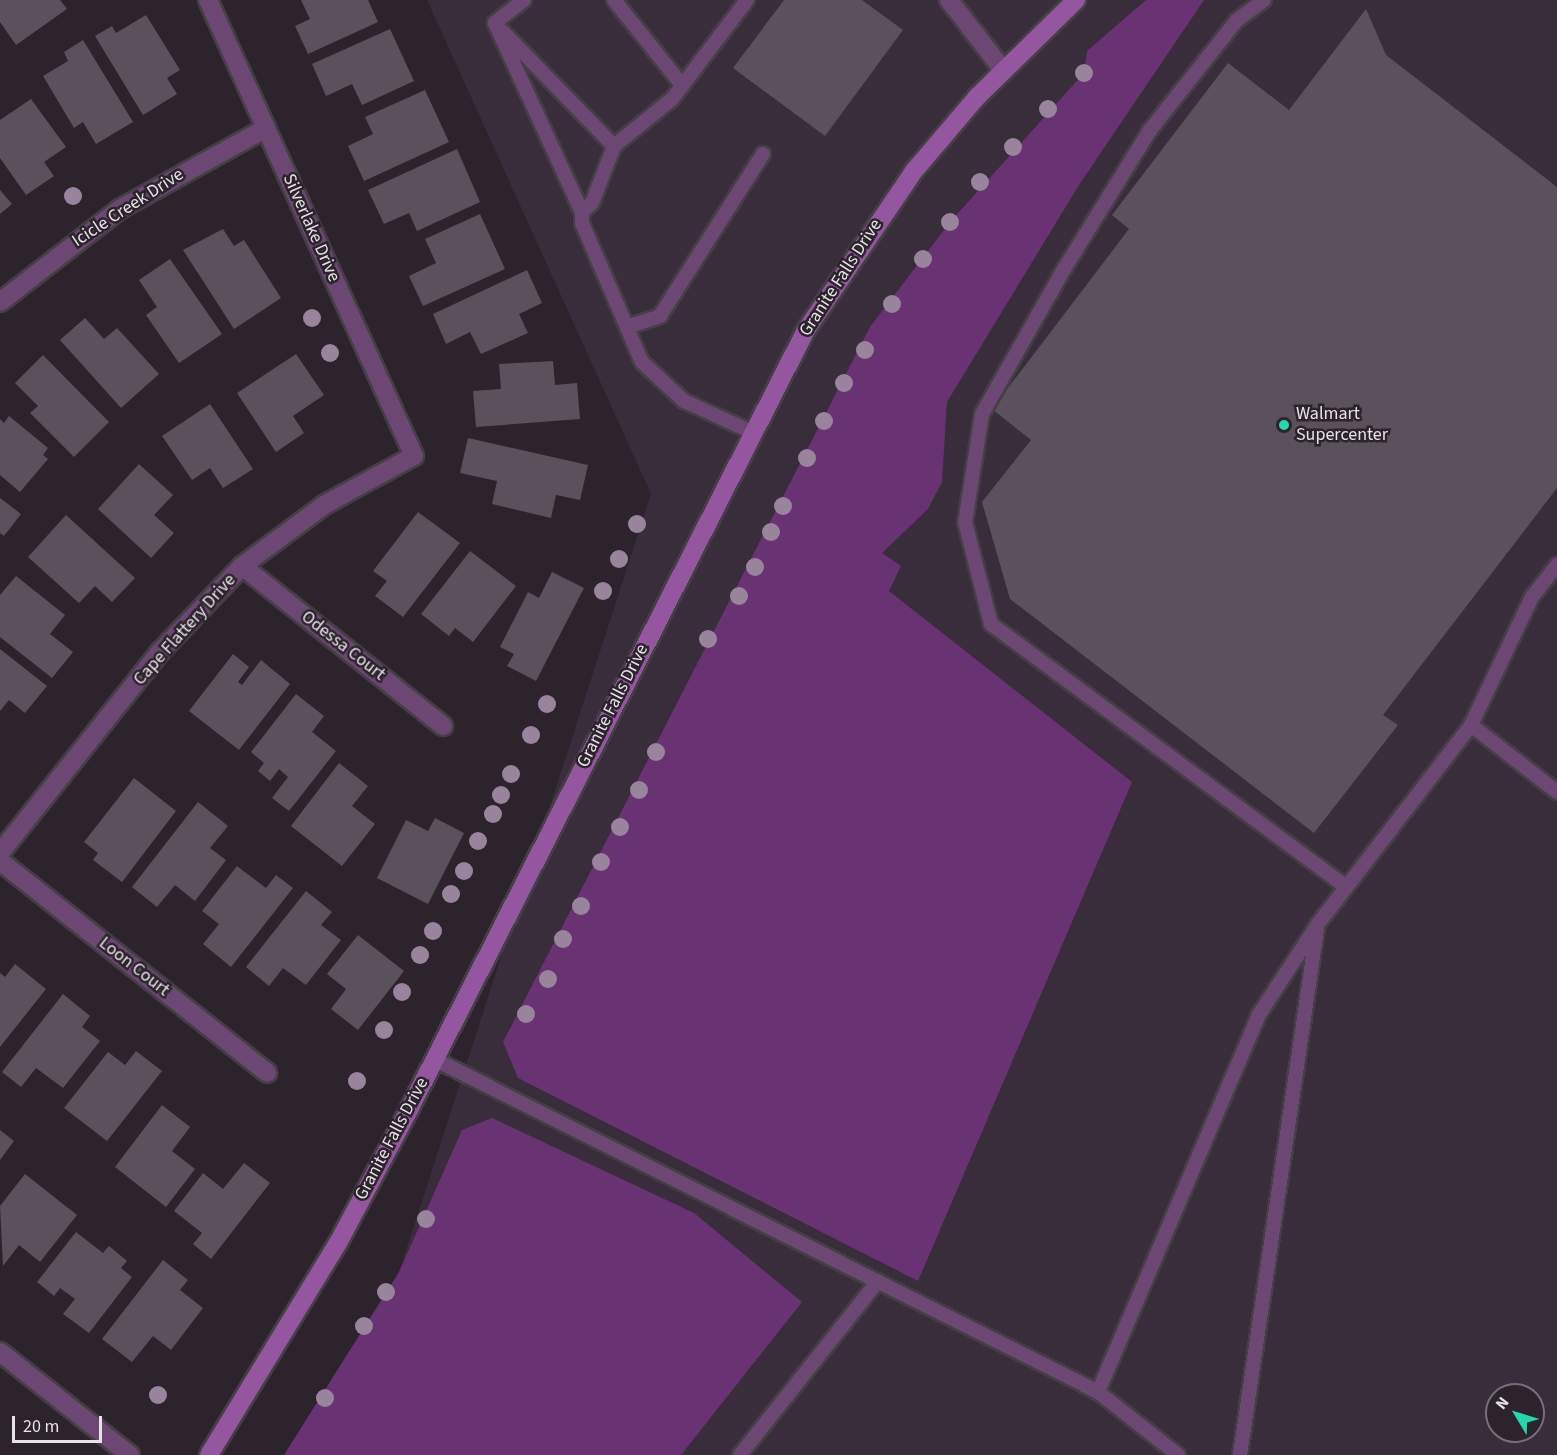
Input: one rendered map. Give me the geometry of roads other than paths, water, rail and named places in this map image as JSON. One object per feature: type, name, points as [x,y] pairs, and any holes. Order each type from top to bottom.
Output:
[{"type":"street","name":"Silverlake Drive","points":[[208,0],[414,456]]},
{"type":"street","points":[[950,0],[1003,70]]},
{"type":"street","name":"Granite Falls Drive","points":[[209,1455],[338,1243],[434,1059],[752,432],[857,249],[914,171],[1003,70],[1076,0]]},
{"type":"street","name":"Icicle Creek Drive","points":[[0,302],[120,209],[266,128]]},
{"type":"street","name":"Cape Flattery Drive","points":[[0,853],[159,653],[242,566],[324,505],[414,456]]},
{"type":"street","name":"Odessa Court","points":[[242,566],[443,726]]},
{"type":"street","name":"Loon Court","points":[[0,861],[267,1073]]},
{"type":"street","points":[[0,1352],[130,1455]]},
{"type":"lane","points":[[495,23],[524,0]]},
{"type":"lane","points":[[614,0],[682,85]]},
{"type":"lane","points":[[582,212],[592,203],[614,146],[682,85],[743,5],[730,0]]},
{"type":"lane","points":[[1264,0],[1237,20],[1150,130],[1064,269],[982,414],[965,522],[991,624],[1346,887]]},
{"type":"lane","points":[[495,23],[614,146]]},
{"type":"lane","points":[[495,23],[582,212],[582,224],[642,362],[663,386],[752,432]]},
{"type":"lane","points":[[627,327],[660,316],[763,154]]},
{"type":"lane","points":[[1098,1392],[1258,1016],[1318,924],[1471,725],[1532,597],[1557,565]]},
{"type":"lane","points":[[1471,725],[1557,792]]},
{"type":"lane","points":[[1240,1455],[1318,924]]},
{"type":"lane","points":[[434,1059],[1098,1392],[1178,1455]]},
{"type":"lane","points":[[740,1455],[878,1281]]},
{"type":"place","name":"Walmart Supercenter","points":[[1284,425]]}]
